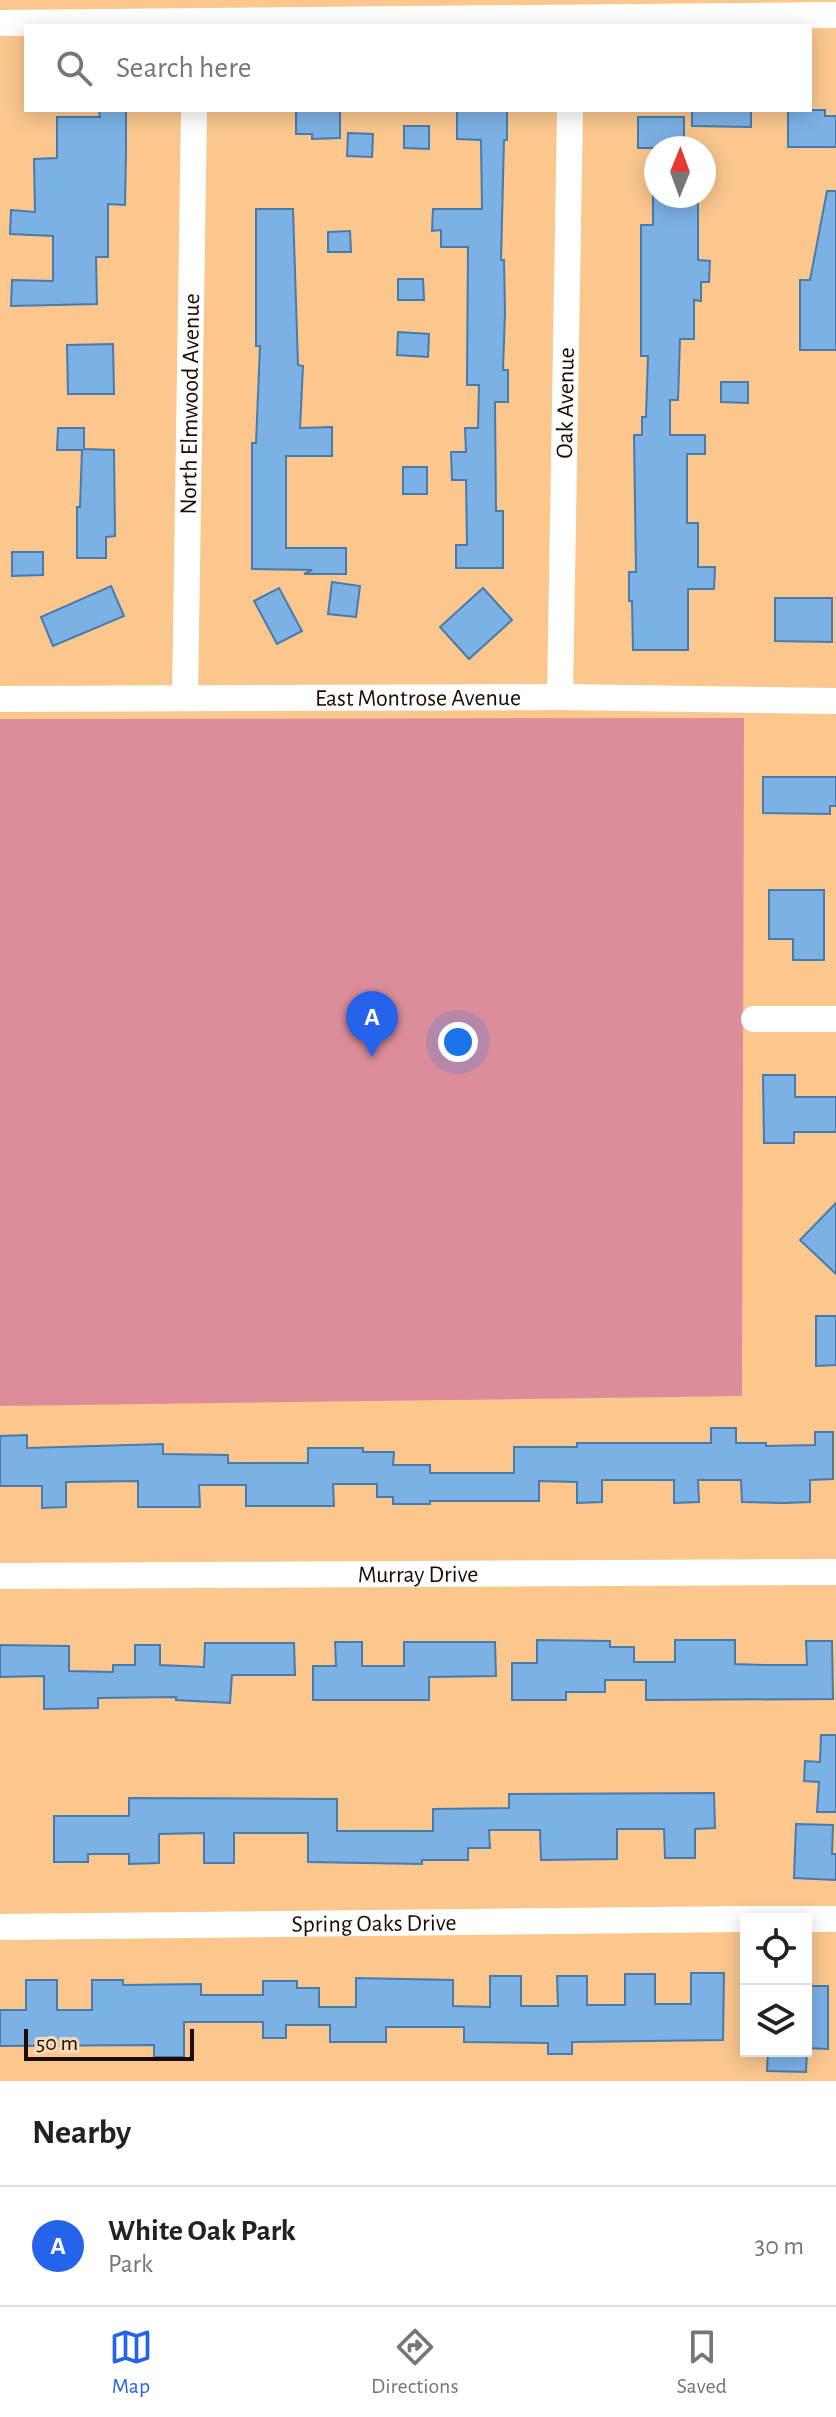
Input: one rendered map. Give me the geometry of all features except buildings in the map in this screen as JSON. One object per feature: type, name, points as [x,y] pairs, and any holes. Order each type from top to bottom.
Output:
[{"type":"street","points":[[0,23],[195,16],[836,15]]},
{"type":"street","name":"North Elmwood Avenue","points":[[185,698],[194,112]]},
{"type":"street","name":"Oak Avenue","points":[[560,697],[570,112]]},
{"type":"street","name":"East Montrose Avenue","points":[[0,699],[560,697],[836,701]]},
{"type":"street","points":[[754,1019],[836,1019]]},
{"type":"street","name":"Murray Drive","points":[[0,1576],[836,1572]]},
{"type":"street","name":"Spring Oaks Drive","points":[[0,1927],[740,1919]]},
{"type":"street","name":"Spring Oaks Drive","points":[[812,1919],[836,1919]]},
{"type":"shaded area","points":[[744,718],[742,1396],[0,1406],[0,719]]},
{"type":"place","name":"White Oak Park","points":[[372,1057]]}]
